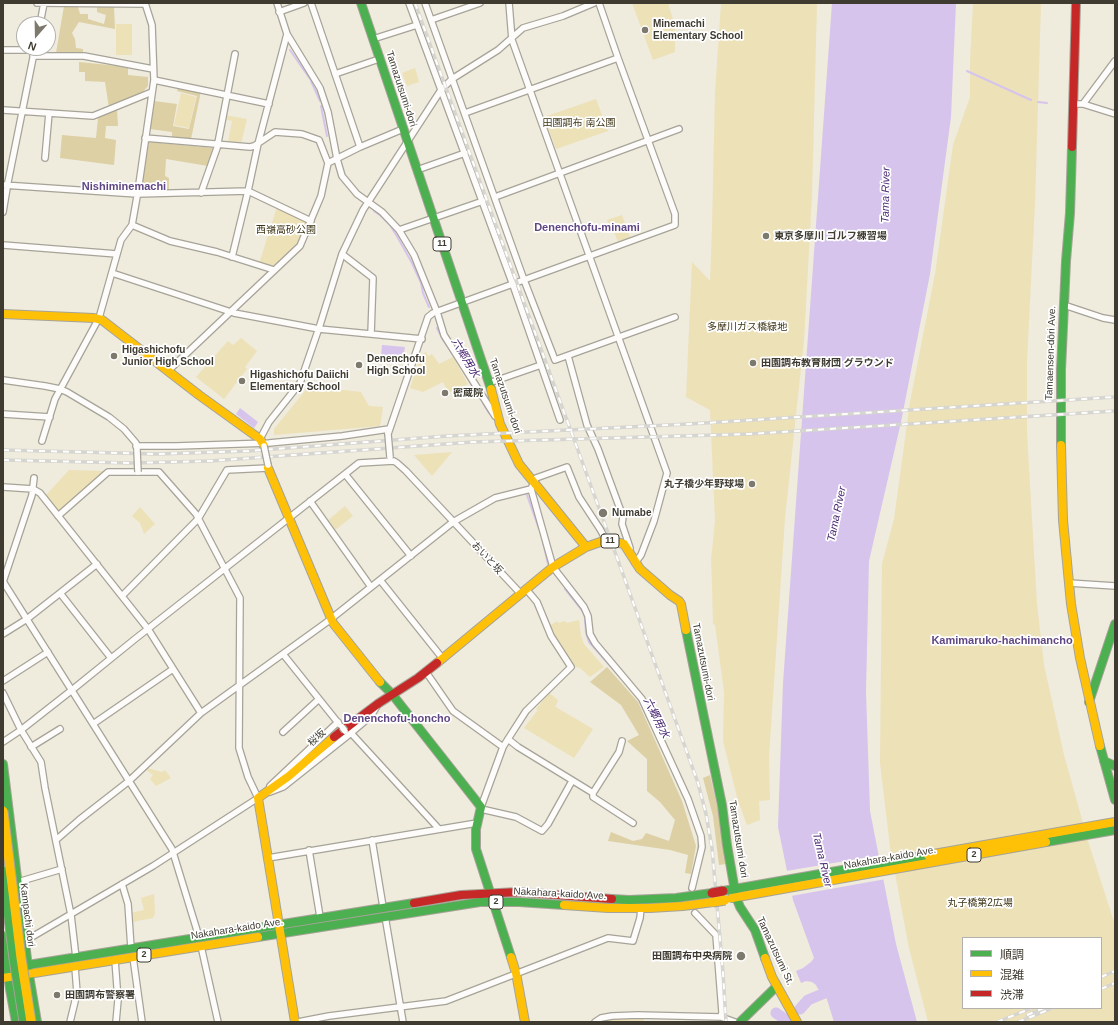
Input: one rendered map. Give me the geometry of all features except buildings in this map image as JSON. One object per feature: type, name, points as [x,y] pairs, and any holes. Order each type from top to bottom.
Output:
[{"type":"main road","name":"Tamazutsumi-dori","points":[[361,3],[462,303],[500,424],[519,464],[533,486],[586,547]]},
{"type":"main road","name":"Tamaensen-dōri Ave.","points":[[1076,3],[1070,213],[1060,398],[1061,469],[1069,583],[1080,658],[1089,702],[1115,800]]},
{"type":"main road","points":[[3,314],[99,318],[263,442]]},
{"type":"main road","points":[[268,466],[331,619],[481,808],[475,834],[476,849],[516,973],[524,1022]]},
{"type":"main road","name":"11","points":[[586,547],[606,540],[624,544],[635,563]]},
{"type":"main road","name":"桜坂","points":[[261,796],[308,761],[344,728],[443,659],[553,566],[586,547]]},
{"type":"main road","name":"Tamazutsumi dori","points":[[635,563],[681,604],[690,655],[722,805],[735,893]]},
{"type":"main road","points":[[1089,702],[1115,624]]},
{"type":"main road","points":[[1104,762],[1115,766]]},
{"type":"main road","points":[[3,764],[26,941],[28,970],[37,1022]]},
{"type":"main road","points":[[261,796],[268,858],[295,1022]]},
{"type":"main road","name":"Kampachi dori","points":[[3,811],[21,958],[31,1022]]},
{"type":"main road","name":"Nakahara-kaido Ave.","points":[[491,897],[594,907],[676,907],[712,897],[1112,826]]},
{"type":"main road","name":"Kampachi dori","points":[[3,871],[14,959],[24,1022]]},
{"type":"main road","name":"Nakahara-kaido Ave.","points":[[279,929],[320,917],[451,905],[491,897],[532,893],[627,900],[712,897]]},
{"type":"main road","name":"Tamazutsumi St.","points":[[735,893],[740,907],[755,930],[771,974],[797,1022]]},
{"type":"main road","name":"Nakahara-kaido Ave.","points":[[28,970],[76,958],[132,953],[384,912]]},
{"type":"main road","points":[[3,936],[5,973],[16,1022]]},
{"type":"main road","name":"Nakahara-kaido Ave.","points":[[5,973],[75,967],[115,960],[132,953]]},
{"type":"main road","points":[[740,1022],[777,986]]},
{"type":"street","points":[[37,3],[145,4],[152,25],[154,80],[132,225],[121,240],[99,318],[55,399],[42,441]]},
{"type":"street","points":[[42,16],[44,3]]},
{"type":"street","points":[[277,3],[287,34],[320,88],[328,112],[337,159],[342,176],[357,194],[382,212],[399,230],[414,255],[437,312],[444,335],[500,424]]},
{"type":"street","points":[[279,12],[304,3]]},
{"type":"street","points":[[311,3],[360,147]]},
{"type":"street","points":[[409,3],[483,201],[560,420]]},
{"type":"street","points":[[424,3],[465,113],[524,280],[555,360],[675,317]]},
{"type":"street","points":[[431,20],[480,3]]},
{"type":"street","points":[[509,3],[512,40],[667,473],[654,521],[640,555],[635,563]]},
{"type":"street","points":[[122,596],[198,519],[227,470],[268,466],[263,442],[269,422],[300,383],[319,329],[342,254],[367,202],[441,90],[452,79],[512,40],[524,28],[563,16],[594,3]]},
{"type":"street","points":[[3,742],[21,730],[225,569],[288,517],[359,463],[390,459],[388,431],[422,339],[428,317],[437,312],[673,226],[675,223],[675,214],[599,3]]},
{"type":"street","points":[[373,39],[417,24]]},
{"type":"street","points":[[232,257],[258,144],[287,34]]},
{"type":"street","points":[[3,50],[16,50]]},
{"type":"street","points":[[56,53],[84,56],[153,69]]},
{"type":"street","points":[[201,194],[218,144],[226,94],[235,54]]},
{"type":"street","points":[[3,212],[5,185],[33,56]]},
{"type":"street","points":[[465,113],[618,58]]},
{"type":"street","points":[[335,74],[379,59]]},
{"type":"street","points":[[1082,104],[1115,61]]},
{"type":"street","points":[[154,80],[269,104]]},
{"type":"street","points":[[3,110],[93,116],[152,92]]},
{"type":"street","points":[[1073,104],[1082,104],[1115,114]]},
{"type":"street","points":[[45,158],[49,113]]},
{"type":"street","points":[[328,163],[360,147],[403,129]]},
{"type":"street","points":[[495,197],[679,129]]},
{"type":"street","points":[[145,138],[250,147],[258,144],[275,132],[302,134],[319,140],[328,163],[320,196],[300,246],[168,371]]},
{"type":"street","points":[[417,170],[465,153]]},
{"type":"street","points":[[5,185],[137,194],[201,194],[248,191],[311,221]]},
{"type":"street","points":[[399,230],[483,201]]},
{"type":"street","points":[[132,225],[170,241],[217,252],[274,270]]},
{"type":"street","points":[[3,245],[117,254]]},
{"type":"street","points":[[342,254],[374,278],[371,334]]},
{"type":"street","points":[[112,273],[231,312],[319,329],[422,339]]},
{"type":"street","points":[[1064,305],[1103,318],[1115,320]]},
{"type":"street","points":[[568,356],[587,425],[598,449],[624,517],[622,524],[630,549],[628,551]]},
{"type":"street","points":[[488,383],[541,365]]},
{"type":"street","points":[[3,380],[60,389],[87,403],[109,417],[124,429],[136,443],[138,472]]},
{"type":"street","points":[[3,414],[50,417]]},
{"type":"street","points":[[137,449],[263,442],[388,431]]},
{"type":"street","name":"おいと坂","points":[[390,459],[406,471],[453,522],[537,602],[551,636],[570,667],[526,711],[508,739]]},
{"type":"street","points":[[606,540],[579,497],[567,466],[536,478],[533,486],[553,566],[584,607],[588,616],[590,634],[595,643],[642,699],[688,799],[701,836],[702,847],[692,888]]},
{"type":"street","points":[[58,516],[108,472],[159,472],[198,519],[240,598],[239,748],[248,777],[261,796]]},
{"type":"street","points":[[345,474],[411,556]]},
{"type":"street","points":[[34,478],[34,490],[3,579],[4,583],[174,853],[200,942],[218,1022]]},
{"type":"street","points":[[56,840],[129,781],[201,714],[331,619],[453,522],[495,498],[533,486]]},
{"type":"street","points":[[3,487],[34,490],[40,493],[148,629],[201,714]]},
{"type":"street","points":[[310,501],[371,587]]},
{"type":"street","points":[[3,634],[27,619],[97,564]]},
{"type":"street","points":[[380,580],[443,659]]},
{"type":"street","points":[[1069,583],[1115,586]]},
{"type":"street","points":[[60,593],[111,658]]},
{"type":"street","points":[[3,681],[48,652]]},
{"type":"street","points":[[284,654],[343,729]]},
{"type":"street","points":[[93,724],[173,669]]},
{"type":"street","points":[[426,672],[453,711],[503,747]]},
{"type":"street","points":[[3,693],[21,730],[40,762],[62,869],[76,958]]},
{"type":"street","points":[[283,732],[319,699]]},
{"type":"street","points":[[26,941],[174,853],[261,796],[283,788],[351,734],[371,716],[379,703]]},
{"type":"street","points":[[261,796],[338,722]]},
{"type":"street","points":[[32,747],[60,729]]},
{"type":"street","points":[[351,734],[439,829]]},
{"type":"street","points":[[572,781],[548,824],[542,831],[516,817],[481,808],[503,747],[508,739],[518,747],[593,793]]},
{"type":"street","points":[[622,741],[619,752],[593,793],[593,798],[633,823]]},
{"type":"street","points":[[268,858],[477,823]]},
{"type":"street","points":[[372,840],[403,1022]]},
{"type":"street","points":[[309,850],[320,917]]},
{"type":"street","points":[[18,882],[62,869]]},
{"type":"street","points":[[122,884],[128,904],[132,953],[142,1022]]},
{"type":"street","points":[[298,1022],[329,1016],[446,1001],[608,938],[632,941],[640,918],[641,908]]},
{"type":"street","points":[[695,913],[716,935],[722,1012],[721,1018]]},
{"type":"street","points":[[115,960],[118,1000],[116,1022]]},
{"type":"street","points":[[70,1022],[77,993],[75,967]]},
{"type":"street","points":[[595,1022],[601,1018],[612,1016],[638,1015],[721,1018],[735,1022]]},
{"type":"green space","points":[[632,3],[668,3],[675,26],[675,52],[653,60]]},
{"type":"green space","name":"多摩川ガス橋緑地","points":[[721,3],[817,3],[812,195],[804,340],[785,518],[769,757],[770,800],[759,801],[760,820],[747,825],[738,801],[723,741],[724,692],[715,625],[713,624],[711,560],[715,521],[710,410],[686,397],[692,262],[710,281],[715,93]]},
{"type":"green space","name":"丸子橋第2広場","points":[[973,3],[1041,3],[1035,203],[1027,361],[1027,434],[1037,604],[1044,665],[1064,755],[1088,841],[1115,925],[1115,1022],[928,1022],[909,948],[890,847],[880,763],[882,564],[894,519],[910,402],[935,274],[953,145],[970,97]]},
{"type":"green space","points":[[116,24],[132,24],[132,55],[116,55]]},
{"type":"green space","points":[[415,68],[419,82],[407,86],[402,73]]},
{"type":"green space","points":[[181,93],[196,97],[189,128],[174,125]]},
{"type":"green space","name":"田園調布 南公園","points":[[596,99],[608,131],[556,149],[544,117]]},
{"type":"green space","points":[[225,115],[247,119],[241,144],[228,142],[232,121],[224,119]]},
{"type":"green space","name":"西嶺高砂公園","points":[[277,207],[307,221],[298,245],[273,268],[259,264]]},
{"type":"green space","points":[[622,215],[630,237],[618,242],[613,229],[611,229],[607,220]]},
{"type":"green space","points":[[241,338],[257,351],[245,367],[247,369],[224,399],[196,377],[228,341],[233,345]]},
{"type":"green space","points":[[426,352],[428,356],[432,354],[439,364],[453,357],[468,384],[449,393],[443,382],[423,392],[410,388],[421,355]]},
{"type":"green space","points":[[309,386],[361,392],[369,406],[383,407],[380,426],[274,435],[274,429]]},
{"type":"green space","points":[[452,452],[432,476],[414,455]]},
{"type":"green space","points":[[69,470],[104,471],[59,512],[46,495]]},
{"type":"green space","points":[[345,506],[353,516],[335,530],[328,520]]},
{"type":"green space","points":[[140,507],[155,524],[144,534],[140,523],[132,516]]},
{"type":"green space","points":[[579,620],[581,636],[584,644],[604,667],[590,677],[580,668],[575,667],[549,626],[557,621],[558,623],[565,621],[567,623]]},
{"type":"green space","points":[[549,693],[558,700],[556,706],[554,706],[593,729],[574,758],[524,728],[538,710],[536,709]]},
{"type":"green space","points":[[147,768],[162,772],[165,770],[171,778],[156,786],[150,779],[153,775],[145,769]]},
{"type":"green space","points":[[154,894],[155,913],[153,918],[132,922],[131,913],[144,910],[141,898]]},
{"type":"green space","points":[[601,1019],[644,1019],[643,1022],[598,1022]]},
{"type":"shaded area","points":[[64,6],[78,7],[80,14],[88,14],[88,19],[104,24],[106,15],[97,12],[97,6],[114,7],[115,29],[79,22],[72,33],[75,39],[76,48],[83,49],[83,54],[56,53]]},
{"type":"shaded area","points":[[79,62],[128,67],[128,75],[148,77],[148,86],[141,94],[109,108],[105,82],[85,81],[85,72],[79,72]]},
{"type":"shaded area","points":[[178,87],[201,91],[191,139],[172,138],[172,132],[150,129],[154,101],[177,104],[173,126],[189,129],[197,96],[177,91]]},
{"type":"shaded area","points":[[117,109],[118,126],[106,126],[105,138],[116,140],[114,165],[60,158],[62,135],[96,138],[98,118]]},
{"type":"shaded area","points":[[149,142],[214,148],[208,166],[166,159],[165,176],[169,178],[169,192],[144,191],[140,187]]},
{"type":"shaded area","points":[[607,667],[638,702],[682,801],[696,846],[691,874],[685,873],[688,855],[670,850],[608,841],[611,832],[633,841],[642,839],[646,833],[669,841],[675,820],[660,802],[647,791],[647,759],[627,741],[639,735],[621,705],[590,682]]},
{"type":"shaded area","points":[[710,775],[719,814],[726,864],[719,865],[713,816],[703,778]]},
{"type":"water","name":"Tama River","points":[[832,3],[956,3],[951,117],[930,274],[901,422],[869,561],[866,692],[870,811],[896,944],[917,1022],[834,1022],[825,993],[818,989],[812,982],[806,981],[801,983],[796,971],[803,968],[814,958],[793,900],[778,827],[783,683]]},
{"type":"water","points":[[382,345],[405,347],[403,358],[381,356]]},
{"type":"water","points":[[240,408],[258,422],[254,428],[236,414]]},
{"type":"pier","points":[[881,855],[886,879],[791,896],[786,871]]},
{"type":"waterway","points":[[290,50],[310,79]]},
{"type":"waterway","points":[[967,71],[1031,100]]},
{"type":"waterway","points":[[311,81],[320,101]]},
{"type":"waterway","points":[[1038,102],[1047,103]]},
{"type":"waterway","points":[[321,106],[327,136]]},
{"type":"waterway","points":[[374,211],[390,225],[398,238],[421,283],[423,293],[429,307]]},
{"type":"waterway","name":"六郷用水","points":[[437,328],[452,353]]},
{"type":"waterway","name":"六郷用水","points":[[460,365],[479,397]]},
{"type":"waterway","points":[[483,403],[489,413]]},
{"type":"waterway","name":"六郷用水","points":[[527,495],[539,529]]},
{"type":"waterway","name":"六郷用水","points":[[542,538],[548,564]]},
{"type":"waterway","name":"六郷用水","points":[[565,589],[583,612],[589,642],[621,678]]},
{"type":"waterway","name":"六郷用水","points":[[638,698],[649,721]]},
{"type":"waterway","name":"六郷用水","points":[[698,850],[699,841]]},
{"type":"waterway","name":"六郷用水","points":[[694,869],[697,856]]},
{"type":"waterway","points":[[800,1009],[808,1000],[839,987]]},
{"type":"waterway","points":[[776,1013],[786,1020]]},
{"type":"waterway","points":[[787,1018],[787,1022]]},
{"type":"railway","points":[[415,3],[698,783],[706,814],[712,848],[726,1022]]},
{"type":"railway","points":[[3,450],[157,454],[248,451],[447,436],[689,424],[1115,397]]},
{"type":"railway","points":[[3,460],[132,463],[210,461],[473,442],[750,434],[1115,411]]},
{"type":"railway","points":[[1102,977],[1115,971]]},
{"type":"railway","points":[[1102,989],[1115,983]]},
{"type":"railway","points":[[997,1022],[1030,1009]]},
{"type":"railway","points":[[1027,1015],[1042,1009]]},
{"type":"railway","points":[[1018,1022],[1050,1009]]},
{"type":"traffic: fast","points":[[361,3],[491,389]]},
{"type":"traffic: fast","points":[[1061,445],[1061,370],[1066,261],[1070,213],[1072,147]]},
{"type":"traffic: fast","points":[[1089,702],[1115,624]]},
{"type":"traffic: fast","points":[[686,630],[722,805],[736,897],[740,907],[755,930],[765,958]]},
{"type":"traffic: fast","points":[[380,682],[392,694],[481,807],[476,829],[476,849],[511,957]]},
{"type":"traffic: fast","points":[[1100,746],[1115,800]]},
{"type":"traffic: fast","points":[[1104,761],[1115,766]]},
{"type":"traffic: fast","points":[[3,764],[29,975],[37,1022]]},
{"type":"traffic: fast","points":[[1046,842],[1115,830]]},
{"type":"traffic: fast","points":[[723,891],[928,855]]},
{"type":"traffic: fast","points":[[3,871],[14,959],[24,1022]]},
{"type":"traffic: fast","points":[[612,899],[629,900],[676,898],[712,893]]},
{"type":"traffic: fast","points":[[258,937],[480,902],[519,902],[564,905]]},
{"type":"traffic: fast","points":[[3,969],[414,903]]},
{"type":"traffic: fast","points":[[3,936],[16,1022]]},
{"type":"traffic: fast","points":[[740,1022],[777,986]]},
{"type":"traffic: slow","points":[[3,314],[94,318],[102,320],[199,395],[260,439],[264,446]]},
{"type":"traffic: slow","points":[[491,389],[500,424],[519,464],[586,547],[606,540],[624,544],[640,569],[679,601],[681,604],[686,630]]},
{"type":"traffic: slow","points":[[1061,445],[1063,520],[1071,604],[1080,658],[1100,746]]},
{"type":"traffic: slow","points":[[268,468],[333,623],[380,682]]},
{"type":"traffic: slow","points":[[437,663],[553,567],[586,547]]},
{"type":"traffic: slow","points":[[295,1022],[258,798],[289,776],[334,737]]},
{"type":"traffic: slow","points":[[3,811],[21,958],[31,1022]]},
{"type":"traffic: slow","points":[[928,855],[1115,822]]},
{"type":"traffic: slow","points":[[732,898],[1046,842]]},
{"type":"traffic: slow","points":[[713,902],[725,900]]},
{"type":"traffic: slow","points":[[564,905],[608,908],[650,908],[713,902]]},
{"type":"traffic: slow","points":[[3,978],[258,937]]},
{"type":"traffic: slow","points":[[511,957],[516,973],[525,1022]]},
{"type":"traffic: slow","points":[[765,958],[772,977],[797,1022]]},
{"type":"traffic: jam","points":[[1072,147],[1076,3]]},
{"type":"traffic: jam","points":[[334,737],[379,703],[418,678],[437,663]]},
{"type":"traffic: jam","points":[[712,893],[723,891]]},
{"type":"traffic: jam","points":[[414,903],[461,895],[518,892],[612,899]]},
{"type":"place","name":"Minemachi Elementary School","points":[[645,30]]},
{"type":"place","name":"東京多摩川 ゴルフ練習場","points":[[766,236]]},
{"type":"place","name":"Higashichofu Junior High School","points":[[114,356]]},
{"type":"place","name":"田園調布教育財団 グラウンド","points":[[753,363]]},
{"type":"place","name":"Denenchofu High School","points":[[359,365]]},
{"type":"place","name":"Higashichofu Daiichi Elementary School","points":[[242,381]]},
{"type":"place","name":"密蔵院","points":[[445,393]]},
{"type":"place","name":"丸子橋少年野球場","points":[[752,484]]},
{"type":"place","name":"Numabe","points":[[603,513]]},
{"type":"place","name":"田園調布中央病院","points":[[741,956]]},
{"type":"place","name":"田園調布警察署","points":[[57,995]]},
{"type":"district","name":"Nishiminemachi","points":[[124,187]]},
{"type":"district","name":"Denenchofu-minami","points":[[587,228]]},
{"type":"district","name":"Kamimaruko-hachimancho","points":[[1002,641]]},
{"type":"district","name":"Denenchofu-honcho","points":[[397,719]]}]
